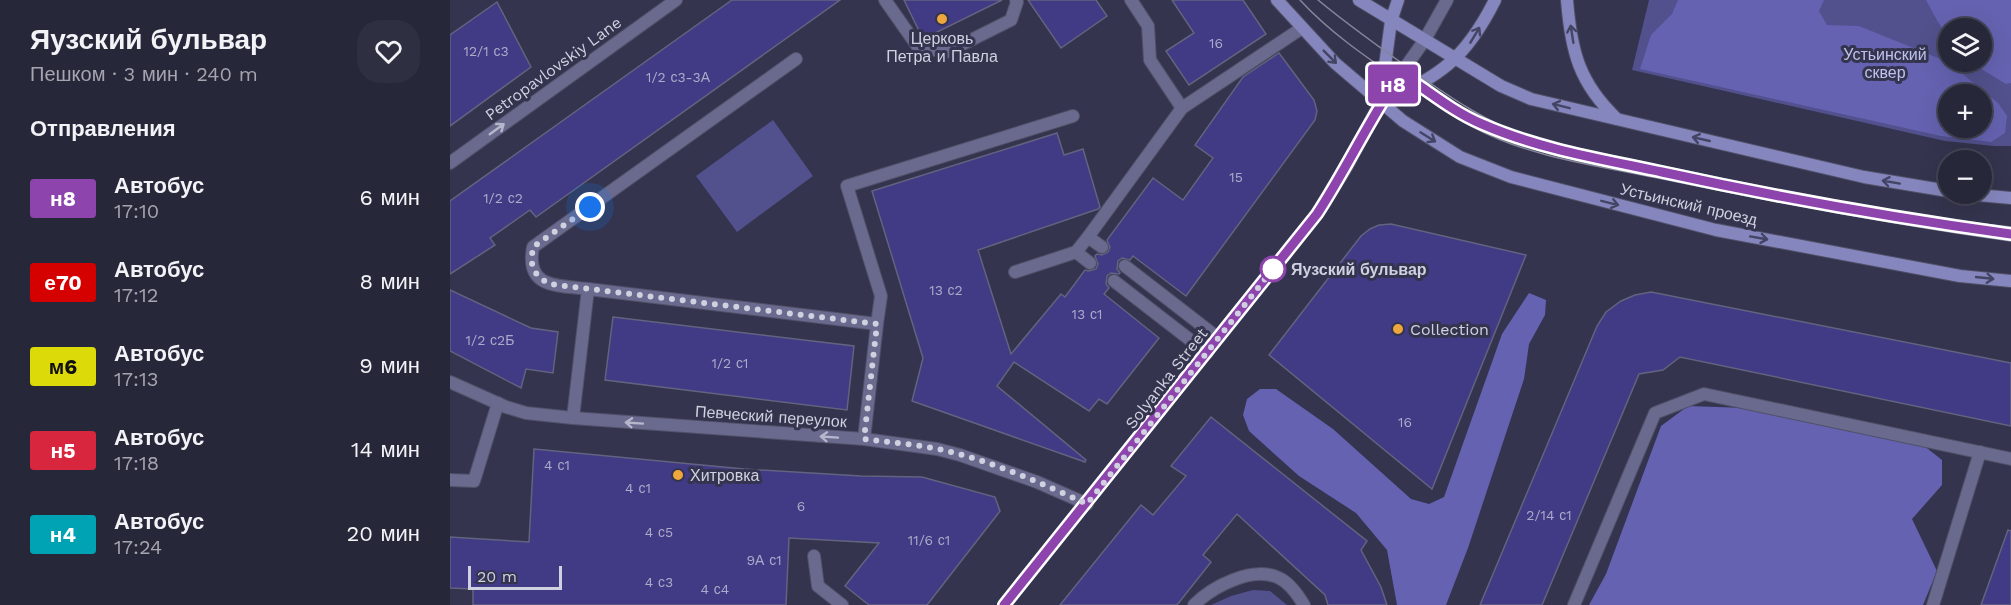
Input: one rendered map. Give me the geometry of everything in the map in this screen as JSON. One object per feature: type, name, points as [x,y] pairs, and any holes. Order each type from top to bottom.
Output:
[{"type":"main road","points":[[1277,0],[1335,63],[1380,103]]},
{"type":"main road","points":[[1359,0],[1501,86],[1531,99],[1864,177],[1938,189]]},
{"type":"main road","points":[[1380,103],[1391,21],[1398,0]]},
{"type":"main road","points":[[1567,0],[1574,48],[1584,80],[1599,103],[1618,120]]},
{"type":"main road","points":[[1380,103],[1419,85],[1456,60],[1471,42],[1493,4]]},
{"type":"main road","name":"Solyanka Street","points":[[1004,605],[1317,214],[1347,166],[1380,103]]},
{"type":"main road","name":"Устьинский проезд","points":[[1380,103],[1403,121],[1460,157],[1511,177],[1716,230],[1960,276],[2011,281]]},
{"type":"main road","points":[[1992,196],[2011,198]]},
{"type":"street","name":"Petropavlovskiy Lane","points":[[450,163],[676,0]]},
{"type":"street","points":[[885,0],[918,47],[947,52],[1011,20],[1016,0]]},
{"type":"street","points":[[1131,0],[1148,26],[1150,60],[1182,108]]},
{"type":"street","points":[[1380,103],[1424,41],[1447,0]]},
{"type":"street","points":[[1016,272],[1076,252],[1182,108],[1302,28]]},
{"type":"street","points":[[796,59],[533,247],[531,261],[537,276],[549,284],[877,324]]},
{"type":"street","points":[[1401,73],[1479,123],[1567,152],[1889,216],[2011,234]]},
{"type":"street","points":[[864,439],[881,296],[847,186],[1073,116]]},
{"type":"street","points":[[1088,237],[1101,247]]},
{"type":"street","points":[[1076,252],[1090,263]]},
{"type":"street","points":[[1125,266],[1218,338]]},
{"type":"street","points":[[1114,281],[1207,353]]},
{"type":"street","points":[[573,418],[588,289]]},
{"type":"street","name":"Певческий переулок","points":[[450,382],[526,413],[864,439],[937,449],[1037,482],[1087,504]]},
{"type":"street","points":[[1574,605],[1655,412],[1704,394],[2011,459]]},
{"type":"street","points":[[450,480],[474,481],[498,403]]},
{"type":"street","points":[[1933,605],[1980,452]]},
{"type":"street","points":[[814,556],[818,586],[842,605]]},
{"type":"street","points":[[1194,605],[1205,595],[1231,581],[1257,574],[1279,578],[1298,594],[1304,605]]},
{"type":"green space","name":"Устьинский сквер","points":[[1649,0],[2011,0],[2011,146],[1945,141],[1632,70]]},
{"type":"green space","name":"Устьинский сквер","points":[[1678,0],[1824,0],[1819,11],[1827,25],[1859,26],[1938,58],[1938,72],[1960,72],[1975,84],[1938,84],[1938,135],[1640,69],[1651,35],[1672,14]]},
{"type":"green space","points":[[1926,0],[2011,0],[2011,83],[2006,84],[1986,72],[1992,72],[1992,18],[1938,18],[1938,22]]},
{"type":"green space","name":"Устьинский сквер","points":[[1992,98],[2007,116],[2005,133],[1991,142],[1958,138],[1992,138]]},
{"type":"green space","points":[[773,120],[813,176],[737,232],[696,176]]},
{"type":"green space","points":[[1529,293],[1546,300],[1545,315],[1529,344],[1524,379],[1468,548],[1446,605],[1397,605],[1387,550],[1356,513],[1299,476],[1249,431],[1243,415],[1247,399],[1260,389],[1276,389],[1333,429],[1411,499],[1429,504],[1444,497],[1502,334]]},
{"type":"green space","points":[[1688,406],[1746,408],[1923,445],[1942,460],[1942,485],[1912,519],[1937,571],[1923,605],[1589,605],[1606,574],[1661,426]]},
{"type":"green space","points":[[1253,590],[1270,591],[1287,605],[1211,605],[1231,596]]},
{"type":"building","points":[[732,0],[840,0],[536,217],[530,210],[490,238],[495,245],[450,274],[450,201]]},
{"type":"building","name":"Церковь Петра и Павла","points":[[904,0],[1002,0],[923,39]]},
{"type":"building","points":[[1028,0],[1096,0],[1107,16],[1061,48]]},
{"type":"building","points":[[1172,0],[1243,0],[1266,34],[1189,85],[1166,51],[1194,33]]},
{"type":"building","points":[[497,2],[531,67],[450,126],[450,35]]},
{"type":"building","points":[[1279,53],[1314,100],[1317,111],[1315,120],[1186,296],[1133,256],[1130,260],[1122,258],[1118,261],[1119,274],[1111,273],[1107,276],[1106,284],[1109,288],[1104,294],[1159,338],[1107,404],[1099,399],[1089,411],[1014,362],[997,386],[1086,460],[1085,462],[912,401],[923,358],[872,191],[1057,133],[1064,155],[1083,149],[1100,207],[1098,209],[978,250],[1011,354],[1061,294],[1065,297],[1085,270],[1096,269],[1098,264],[1095,256],[1108,252],[1110,247],[1107,240],[1153,178],[1183,200],[1213,158],[1195,145],[1243,77]]},
{"type":"building","points":[[1391,224],[1526,255],[1432,489],[1269,355],[1361,236],[1379,225]]},
{"type":"building","points":[[450,290],[531,328],[558,332],[553,373],[526,369],[521,388],[450,351]]},
{"type":"building","points":[[1651,292],[2011,363],[2011,426],[1680,357],[1663,370],[1639,374],[1542,605],[1480,605],[1597,326],[1606,312],[1621,301]]},
{"type":"building","points":[[613,317],[854,346],[847,410],[605,380]]},
{"type":"building","points":[[1211,417],[1367,541],[1361,550],[1381,587],[1387,605],[1328,605],[1325,595],[1237,514],[1203,555],[1211,562],[1177,605],[1060,605],[1141,505],[1153,515],[1186,476],[1171,466]]},
{"type":"building","points":[[534,449],[744,469],[922,477],[995,497],[1000,511],[927,605],[869,605],[845,586],[879,543],[789,538],[786,605],[473,605],[473,589],[450,588],[450,537],[529,542]]},
{"type":"building","points":[[2008,530],[2011,531],[2011,605],[1981,605]]},
{"type":"tram line","points":[[1300,0],[1352,46],[1442,109],[1475,128],[1518,146],[1588,165],[1790,204],[2011,241]]},
{"type":"tram line","points":[[1318,0],[1372,42],[1449,96],[1484,117],[1521,134],[1580,150],[1804,195],[1887,210],[2011,227]]},
{"type":"bus line","name":"н8","points":[[1004,605],[1317,214],[1347,166],[1380,103],[1401,73],[1479,123],[1567,152],[1727,186],[1889,216],[2011,234]]},
{"type":"place","name":"Церковь Петра и Павла","points":[[942,19]]},
{"type":"place","name":"Яузский бульвар","points":[[1273,269]]},
{"type":"place","name":"Collection","points":[[1398,329]]},
{"type":"place","name":"Хитровка","points":[[678,475]]},
{"type":"route","points":[[590,207],[533,247],[531,261],[537,276],[549,284],[877,324],[864,439],[937,449],[960,455],[1037,482],[1087,504],[1277,264],[1273,269]]}]
